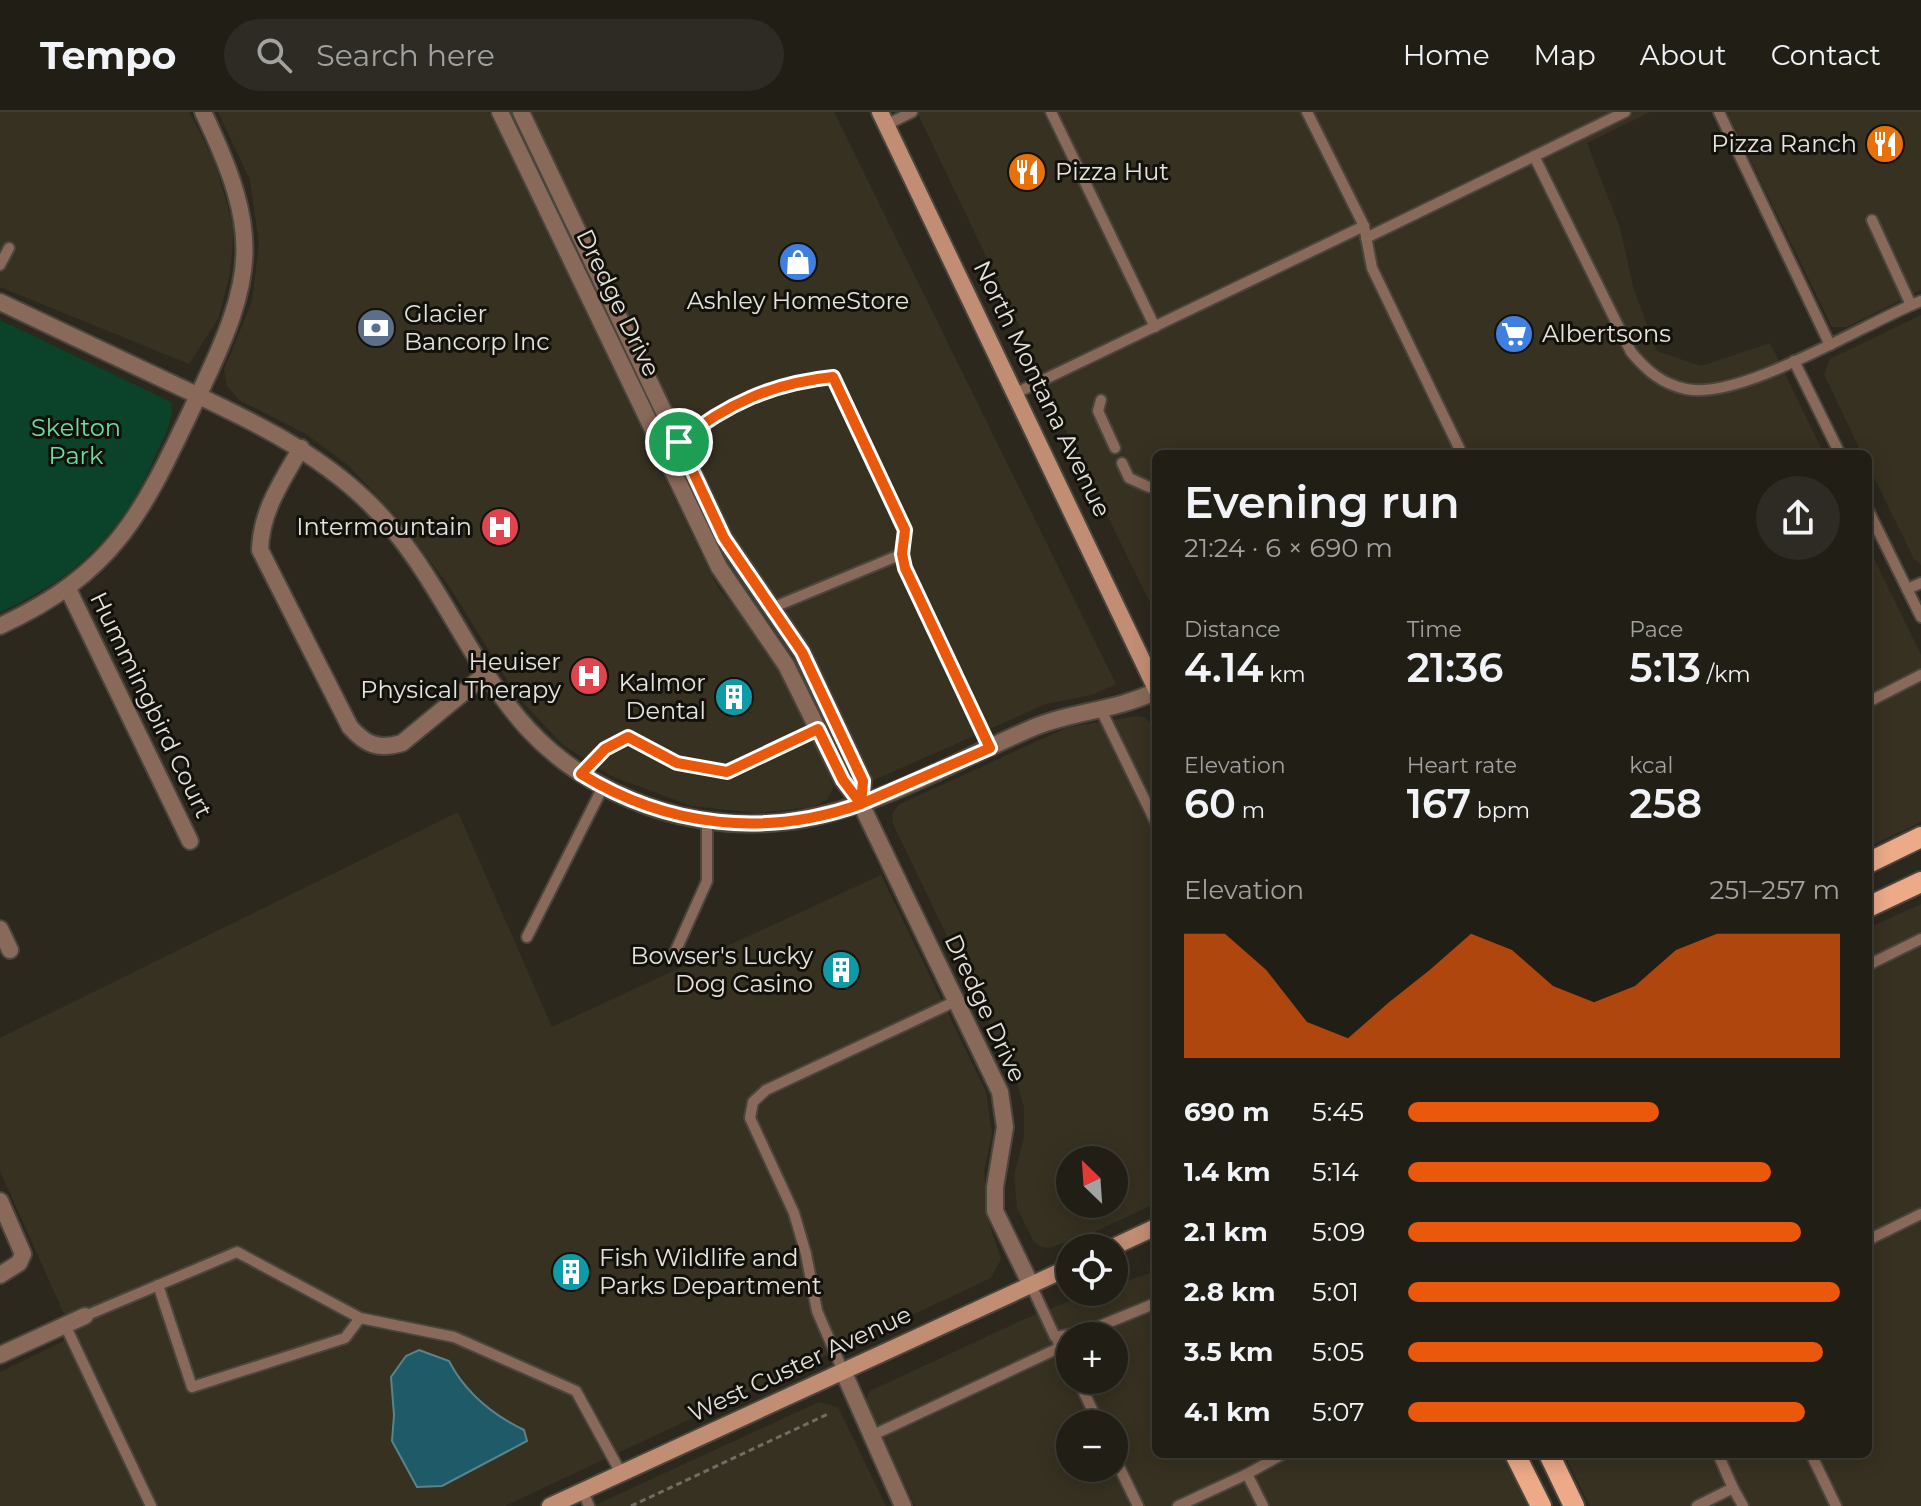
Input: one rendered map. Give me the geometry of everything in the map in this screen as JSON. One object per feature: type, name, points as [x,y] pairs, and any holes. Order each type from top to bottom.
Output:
[{"type":"main road","name":"North Montana Avenue","points":[[883,118],[1152,682]]},
{"type":"main road","points":[[1872,861],[1921,837]]},
{"type":"main road","points":[[1872,905],[1921,882]]},
{"type":"main road","points":[[1128,1240],[1152,1229]]},
{"type":"main road","name":"West Custer Avenue","points":[[550,1506],[586,1498],[621,1473],[1056,1273]]},
{"type":"main road","points":[[1517,1458],[1541,1506]]},
{"type":"main road","points":[[1551,1458],[1574,1506]]},
{"type":"street","points":[[0,626],[40,608],[68,589],[110,552],[131,527],[149,498],[233,319],[242,285],[246,248],[237,189],[203,112]]},
{"type":"street","name":"Dredge Drive","points":[[500,112],[719,567],[780,656],[843,780],[861,804],[1000,1092],[1005,1127],[995,1187],[995,1211],[1031,1285]]},
{"type":"street","name":"Dredge Drive","points":[[521,112],[724,538],[802,652],[863,781],[861,804]]},
{"type":"street","points":[[0,302],[301,448],[369,503],[399,536],[487,673],[528,729],[581,774],[636,802],[707,822],[785,823],[861,804],[1049,721],[1101,710],[1152,691]]},
{"type":"street","points":[[301,448],[268,506],[260,550],[350,727],[365,744],[386,748],[402,743],[458,693],[487,673]]},
{"type":"street","name":"Hummingbird Court","points":[[68,589],[190,841]]},
{"type":"street","points":[[0,929],[10,950]]},
{"type":"street","points":[[0,1201],[23,1254],[19,1263],[0,1275]]},
{"type":"street","points":[[0,1355],[85,1316]]},
{"type":"street","points":[[843,1371],[903,1506]]},
{"type":"lane","points":[[883,118],[912,112]]},
{"type":"lane","points":[[1051,112],[1155,327]]},
{"type":"lane","points":[[1307,112],[1364,226],[1372,268],[1460,450]]},
{"type":"lane","points":[[1366,238],[1625,112]]},
{"type":"lane","points":[[1719,112],[1830,345]]},
{"type":"lane","points":[[1534,156],[1631,352],[1647,370],[1666,383],[1689,390],[1712,390],[1794,361],[1916,303],[1872,220]]},
{"type":"lane","points":[[1016,393],[1364,226]]},
{"type":"lane","points":[[0,265],[9,248]]},
{"type":"lane","points":[[1794,361],[1838,450]]},
{"type":"lane","points":[[679,442],[708,419],[754,394],[794,381],[833,377],[905,530],[902,554],[905,568],[990,748]]},
{"type":"lane","points":[[1101,400],[1098,411],[1115,448]]},
{"type":"lane","points":[[1122,463],[1129,478],[1149,487]]},
{"type":"lane","points":[[1872,518],[1921,617]]},
{"type":"lane","points":[[774,607],[902,554]]},
{"type":"lane","points":[[1907,589],[1921,583]]},
{"type":"lane","points":[[1872,700],[1921,675]]},
{"type":"lane","points":[[1101,710],[1152,815]]},
{"type":"lane","points":[[581,774],[605,749],[628,737],[677,763],[727,772],[818,729]]},
{"type":"lane","points":[[527,937],[603,787]]},
{"type":"lane","points":[[676,950],[707,881],[707,822]]},
{"type":"lane","points":[[1872,963],[1921,939]]},
{"type":"lane","points":[[843,1371],[817,1311],[794,1213],[750,1118],[753,1102],[766,1090],[956,1001]]},
{"type":"lane","points":[[1872,1238],[1921,1214]]},
{"type":"lane","points":[[85,1316],[237,1252],[360,1318],[454,1337],[576,1391],[621,1473]]},
{"type":"lane","points":[[158,1285],[192,1387],[345,1338],[360,1318]]},
{"type":"lane","points":[[1031,1285],[1056,1338]]},
{"type":"lane","points":[[1109,1322],[1152,1305]]},
{"type":"lane","points":[[65,1325],[151,1506]]},
{"type":"lane","points":[[871,1436],[1056,1343]]},
{"type":"lane","points":[[1178,1506],[1276,1458]]},
{"type":"lane","points":[[1720,1458],[1743,1506]]},
{"type":"lane","points":[[1813,1458],[1836,1506]]},
{"type":"lane","points":[[1247,1474],[1263,1506]]},
{"type":"lane","points":[[1126,1482],[1138,1506]]},
{"type":"lane","points":[[1697,1506],[1733,1488]]},
{"type":"path","points":[[631,1506],[830,1413]]},
{"type":"shaded area","points":[[0,112],[189,112],[214,160],[234,228],[230,274],[218,319],[189,364],[0,287]]},
{"type":"shaded area","points":[[218,112],[489,112],[719,589],[766,643],[783,672],[834,786],[827,800],[812,807],[757,813],[692,806],[613,777],[563,745],[518,697],[449,586],[394,514],[349,466],[306,434],[239,400],[227,386],[224,370],[252,301],[259,244],[250,180]]},
{"type":"shaded area","points":[[528,112],[834,112],[1116,684],[1092,695],[1046,704],[872,781],[811,659],[735,547]]},
{"type":"shaded area","points":[[917,112],[1650,112],[1587,143],[1620,228],[1634,290],[1657,351],[1701,366],[1770,343],[1822,450],[1152,450],[1152,607],[1035,368],[1018,323]]},
{"type":"shaded area","points":[[1727,112],[1921,112],[1921,290],[1847,327],[1832,327]]},
{"type":"shaded area","points":[[1921,315],[1921,565],[1914,559],[1872,473],[1872,450],[1860,450],[1824,374],[1830,359]]},
{"type":"shaded area","points":[[1872,554],[1921,655],[1921,822],[1872,845]]},
{"type":"shaded area","points":[[1138,716],[1146,718],[1152,725],[1152,1205],[1128,1216],[1128,1146],[1056,1146],[1056,1218],[1124,1218],[1089,1234],[1056,1234],[1056,1246],[1049,1248],[1034,1242],[1017,1208],[1014,1175],[1024,1137],[1024,1108],[1016,1079],[893,824],[892,814],[898,805],[1068,727]]},
{"type":"shaded area","points":[[458,812],[552,1027],[881,875],[986,1092],[992,1134],[984,1171],[988,1219],[1001,1259],[991,1278],[505,1506],[0,1506],[0,1372],[74,1336],[0,1171],[0,1038]]},
{"type":"shaded area","points":[[1921,904],[1921,1506],[1590,1506],[1566,1458],[1872,1458],[1872,926]]},
{"type":"shaded area","points":[[1152,1272],[1152,1458],[1508,1458],[1531,1506],[915,1506],[865,1402],[870,1391],[1057,1306],[1128,1306],[1128,1280]]},
{"type":"shaded area","points":[[819,1402],[838,1407],[886,1506],[593,1506]]},
{"type":"green space","name":"Skelton Park","points":[[0,320],[171,402],[172,409],[168,429],[143,482],[113,529],[95,550],[53,584],[0,612]]},
{"type":"water","points":[[419,1350],[449,1361],[472,1392],[491,1410],[524,1430],[527,1441],[442,1486],[417,1487],[392,1441],[394,1415],[391,1377],[406,1356]]},
{"type":"place","name":"Pizza Ranch","points":[[1885,144]]},
{"type":"place","name":"Pizza Hut","points":[[1027,172]]},
{"type":"place","name":"Ashley HomeStore","points":[[798,262]]},
{"type":"place","name":"Glacier Bancorp Inc","points":[[376,328]]},
{"type":"place","name":"Albertsons","points":[[1514,334]]},
{"type":"place","name":"Intermountain","points":[[500,527]]},
{"type":"place","name":"Heuiser Physical Therapy","points":[[589,676]]},
{"type":"place","name":"Kalmor Dental","points":[[734,697]]},
{"type":"place","name":"Bowser's Lucky Dog Casino","points":[[841,970]]},
{"type":"place","name":"Fish Wildlife and Parks Department","points":[[571,1272]]},
{"type":"route","points":[[679,442],[708,419],[754,394],[794,381],[833,377],[905,530],[902,554],[905,568],[990,748],[861,804],[843,780],[818,729],[727,772],[677,763],[628,737],[605,749],[581,774],[636,802],[707,822],[743,825],[785,823],[819,818],[861,804],[863,781],[802,652],[724,538],[679,442]]}]
